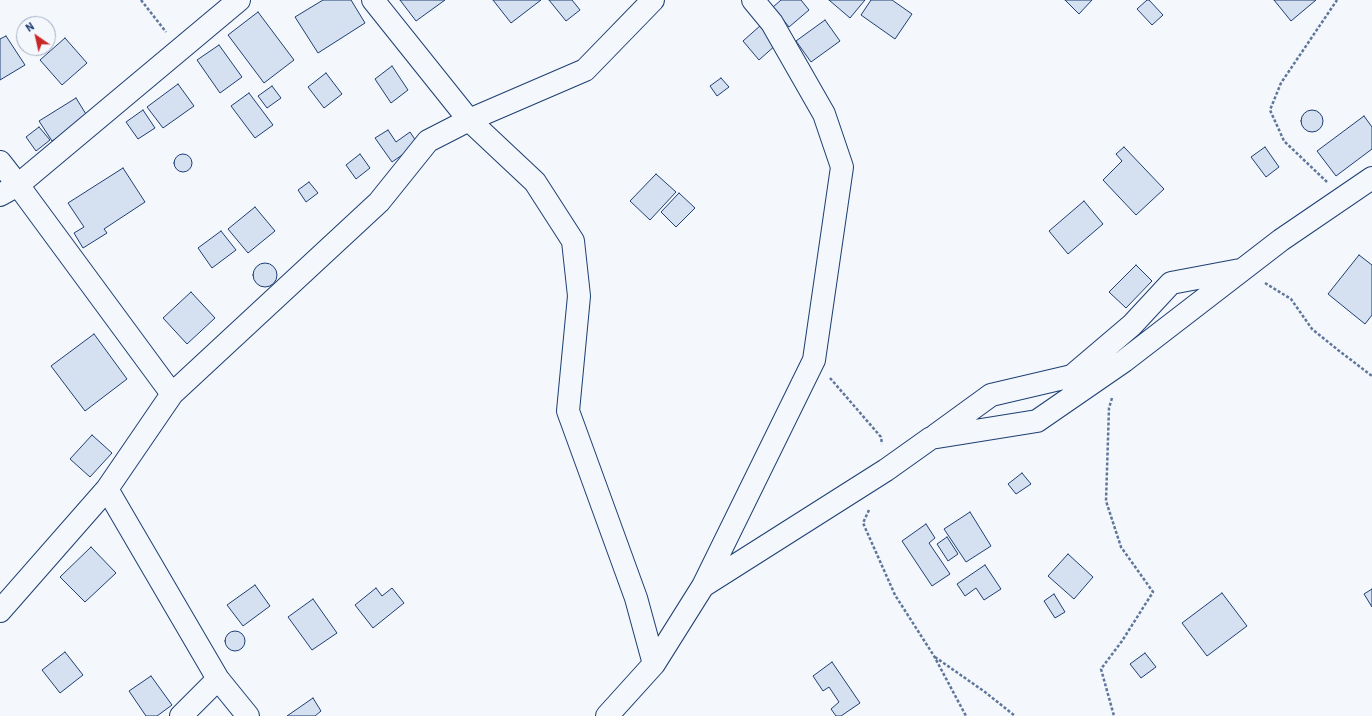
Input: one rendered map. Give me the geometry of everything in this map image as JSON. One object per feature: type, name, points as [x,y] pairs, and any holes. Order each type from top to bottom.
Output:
[{"type":"street","points":[[9,190],[239,0]]},
{"type":"street","points":[[373,0],[469,120],[535,182],[573,241],[579,296],[568,411],[636,598],[654,664]]},
{"type":"street","points":[[0,611],[107,489],[172,394],[379,202],[428,142],[469,120],[585,70],[653,0]]},
{"type":"street","points":[[607,716],[654,664],[703,586],[814,360],[842,167],[824,114],[772,24],[753,0]]},
{"type":"street","points":[[0,162],[9,190],[172,394]]},
{"type":"street","points":[[931,438],[1037,421],[1124,361],[1281,240],[1372,178]]},
{"type":"street","points":[[703,586],[886,470],[991,395],[1072,376],[1132,325],[1171,284],[1243,270]]},
{"type":"street","points":[[107,489],[218,679],[248,716]]},
{"type":"street","points":[[181,716],[218,679]]},
{"type":"path","points":[[140,0],[179,50]]},
{"type":"path","points":[[1337,0],[1281,82],[1270,110],[1284,141],[1343,198]]},
{"type":"path","points":[[1243,270],[1291,299],[1312,329],[1372,376]]},
{"type":"path","points":[[814,360],[881,437],[886,470]]},
{"type":"path","points":[[1113,395],[1109,408],[1106,501],[1121,547],[1153,592],[1122,641],[1102,669],[1114,716]]},
{"type":"path","points":[[869,509],[863,522],[895,595],[934,656],[966,716]]},
{"type":"path","points":[[934,656],[985,692],[1015,716]]},
{"type":"building","points":[[323,0],[351,0],[365,23],[318,53],[295,17]]},
{"type":"building","points":[[400,0],[445,0],[416,21]]},
{"type":"building","points":[[493,0],[541,0],[511,23]]},
{"type":"building","points":[[549,0],[572,0],[580,10],[566,21]]},
{"type":"building","points":[[781,0],[801,0],[809,10],[789,27],[773,7]]},
{"type":"building","points":[[829,0],[865,0],[850,18]]},
{"type":"building","points":[[871,0],[892,0],[912,14],[895,39],[861,15]]},
{"type":"building","points":[[1065,0],[1092,0],[1079,14]]},
{"type":"building","points":[[1149,0],[1163,15],[1152,25],[1137,9]]},
{"type":"building","points":[[1274,0],[1316,0],[1291,21]]},
{"type":"building","points":[[258,12],[294,60],[264,83],[228,35]]},
{"type":"building","points":[[825,20],[840,41],[811,62],[796,41]]},
{"type":"building","points":[[761,25],[777,44],[759,60],[743,41]]},
{"type":"building","points":[[6,36],[16,51],[16,56],[19,56],[25,65],[0,80],[0,39]]},
{"type":"building","points":[[65,38],[87,63],[62,85],[40,60],[45,56],[56,56],[56,46]]},
{"type":"building","points":[[219,45],[242,77],[220,93],[197,60]]},
{"type":"building","points":[[392,66],[408,90],[391,103],[375,79]]},
{"type":"building","points":[[326,73],[342,94],[324,108],[308,87]]},
{"type":"building","points":[[721,78],[729,87],[717,96],[710,86]]},
{"type":"building","points":[[178,84],[194,106],[163,128],[147,107]]},
{"type":"building","points":[[272,86],[281,98],[267,108],[258,96]]},
{"type":"building","points":[[249,93],[273,125],[255,138],[231,106]]},
{"type":"building","points":[[76,98],[89,119],[52,141],[39,121]]},
{"type":"building","points":[[143,110],[155,128],[138,139],[126,122]]},
{"type":"building","points":[[1308,110],[1316,110],[1323,117],[1323,125],[1316,132],[1308,132],[1301,125],[1301,117]]},
{"type":"building","points":[[1364,116],[1372,127],[1372,149],[1336,176],[1317,151]]},
{"type":"building","points":[[39,127],[50,140],[36,151],[26,137]]},
{"type":"building","points":[[388,130],[396,142],[410,132],[418,144],[392,162],[375,138]]},
{"type":"building","points":[[1124,147],[1164,189],[1136,215],[1103,180],[1122,161],[1116,154]]},
{"type":"building","points":[[1265,147],[1279,167],[1266,177],[1251,157]]},
{"type":"building","points":[[183,154],[189,157],[192,163],[189,169],[183,172],[177,169],[174,163],[177,157]]},
{"type":"building","points":[[360,154],[370,168],[356,179],[346,165]]},
{"type":"building","points":[[123,168],[145,202],[104,229],[107,233],[83,248],[74,233],[84,227],[68,203]]},
{"type":"building","points":[[656,174],[676,192],[650,220],[630,201]]},
{"type":"building","points":[[309,182],[318,193],[306,202],[298,190]]},
{"type":"building","points":[[679,193],[695,208],[676,227],[661,212]]},
{"type":"building","points":[[1084,201],[1103,224],[1068,254],[1049,231]]},
{"type":"building","points":[[255,207],[275,231],[248,253],[228,229]]},
{"type":"building","points":[[221,231],[236,250],[212,268],[198,248]]},
{"type":"building","points":[[1359,255],[1372,265],[1372,315],[1365,324],[1328,294]]},
{"type":"building","points":[[265,263],[270,264],[276,270],[276,280],[270,286],[265,287],[260,286],[254,280],[253,275],[254,270],[260,264]]},
{"type":"building","points":[[1136,265],[1152,281],[1126,308],[1109,292]]},
{"type":"building","points":[[191,292],[215,318],[187,344],[163,318]]},
{"type":"building","points":[[94,334],[127,379],[85,411],[51,366]]},
{"type":"building","points":[[92,435],[112,453],[90,477],[70,459]]},
{"type":"building","points":[[1022,473],[1031,484],[1016,494],[1008,484]]},
{"type":"building","points":[[970,512],[991,546],[966,562],[944,529]]},
{"type":"building","points":[[926,524],[935,538],[929,543],[950,574],[932,586],[902,541]]},
{"type":"building","points":[[947,537],[958,554],[948,561],[937,544]]},
{"type":"building","points":[[91,547],[116,573],[85,602],[60,577]]},
{"type":"building","points":[[1068,554],[1093,577],[1074,599],[1048,576]]},
{"type":"building","points":[[985,565],[1001,589],[984,600],[976,588],[965,596],[957,584]]},
{"type":"building","points":[[255,585],[270,606],[243,626],[227,605]]},
{"type":"building","points":[[376,588],[382,596],[392,588],[404,603],[373,628],[355,605]]},
{"type":"building","points":[[1372,589],[1372,607],[1364,594]]},
{"type":"building","points":[[1222,593],[1247,626],[1207,656],[1182,623]]},
{"type":"building","points":[[1054,594],[1065,612],[1055,618],[1044,601]]},
{"type":"building","points":[[313,599],[337,633],[312,650],[288,617]]},
{"type":"building","points":[[235,631],[242,634],[245,641],[242,648],[235,651],[228,648],[225,641],[228,634]]},
{"type":"building","points":[[65,652],[83,675],[60,693],[42,670]]},
{"type":"building","points":[[1145,653],[1156,667],[1141,678],[1130,664]]},
{"type":"building","points":[[832,662],[860,703],[841,716],[836,716],[831,709],[839,702],[829,687],[823,691],[813,676]]},
{"type":"building","points":[[151,676],[172,705],[157,716],[146,716],[129,691]]},
{"type":"building","points":[[313,698],[321,711],[315,716],[287,716]]}]
